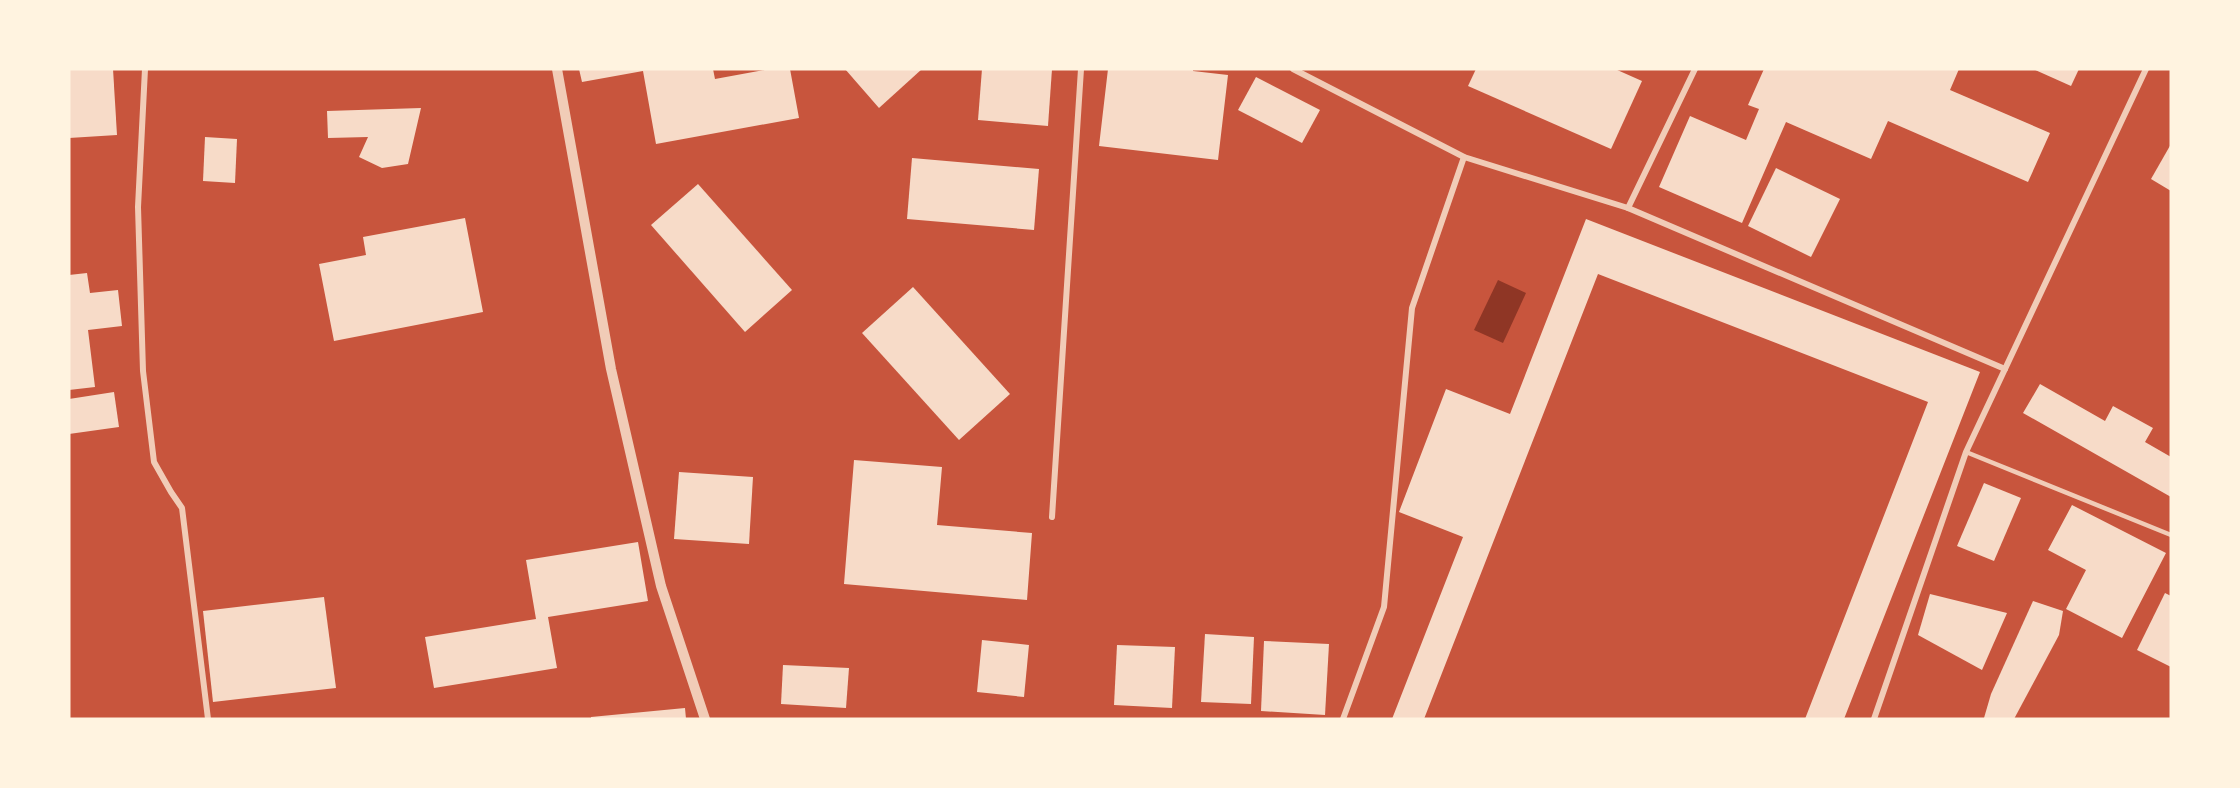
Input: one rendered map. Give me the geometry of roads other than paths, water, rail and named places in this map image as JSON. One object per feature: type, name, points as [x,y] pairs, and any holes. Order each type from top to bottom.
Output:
[{"type":"street","points":[[145,69],[138,207],[143,371],[154,462],[182,508],[208,719]]},
{"type":"street","points":[[557,69],[611,369],[661,586],[705,719]]},
{"type":"street","points":[[1052,517],[1081,69]]},
{"type":"street","points":[[1293,69],[1464,157],[1628,208],[2005,369]]},
{"type":"street","points":[[1628,208],[1695,69]]},
{"type":"street","points":[[1874,719],[1966,453],[2146,69]]},
{"type":"street","points":[[1343,719],[1384,607],[1412,309],[1464,157]]},
{"type":"lane","points":[[1966,453],[2171,535]]}]
